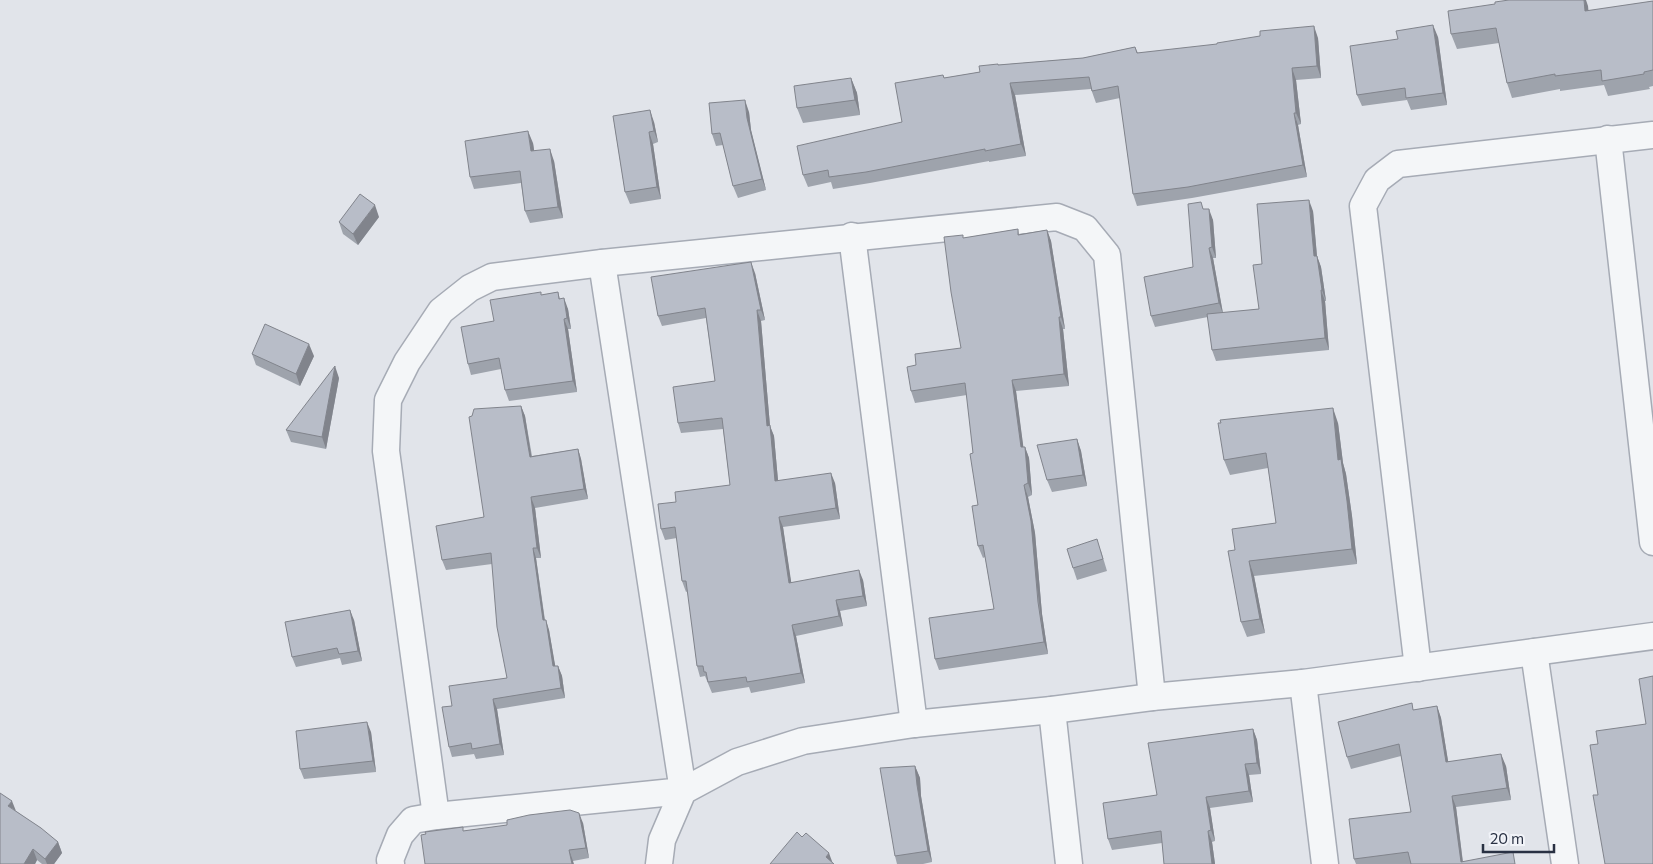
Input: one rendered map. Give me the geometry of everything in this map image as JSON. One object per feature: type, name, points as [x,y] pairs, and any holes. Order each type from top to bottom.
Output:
[{"type":"street","points":[[1418,668],[1363,206],[1377,180],[1398,164],[1653,135]]},
{"type":"street","points":[[1608,139],[1653,542]]},
{"type":"street","points":[[436,816],[386,451],[388,400],[406,362],[441,311],[470,288],[492,277],[852,236],[1057,217],[1085,228],[1107,255],[1152,697]]},
{"type":"street","points":[[852,236],[914,724]]},
{"type":"street","points":[[602,263],[684,791],[662,840],[659,864]]},
{"type":"street","points":[[391,864],[390,860],[400,835],[413,820],[436,816],[684,791],[738,762],[803,741],[914,724],[1052,710],[1152,697],[1304,683],[1653,636]]},
{"type":"street","points":[[1534,652],[1565,864]]},
{"type":"street","points":[[1304,683],[1325,864]]},
{"type":"street","points":[[1052,710],[1069,864]]},
{"type":"building","points":[[1509,0],[1584,0],[1585,11],[1653,1],[1653,70],[1644,72],[1644,74],[1602,81],[1601,70],[1555,76],[1555,74],[1507,83],[1496,28],[1451,34],[1448,11]]},
{"type":"building","points":[[1433,25],[1443,93],[1406,98],[1405,88],[1357,95],[1350,46],[1398,39],[1396,31]]},
{"type":"building","points":[[1314,26],[1317,66],[1292,68],[1296,113],[1294,113],[1303,165],[1188,187],[1133,194],[1118,86],[1092,91],[1089,77],[1010,83],[1021,144],[866,172],[829,177],[828,170],[803,175],[797,146],[902,122],[895,83],[943,75],[944,78],[980,72],[979,66],[1083,58],[1135,47],[1137,53],[1217,44],[1260,36],[1260,31]]},
{"type":"building","points":[[851,78],[855,100],[797,108],[794,86]]},
{"type":"building","points":[[745,100],[747,118],[762,179],[733,186],[720,133],[712,134],[709,103]]},
{"type":"building","points":[[650,110],[654,131],[649,132],[657,187],[625,192],[613,116]]},
{"type":"building","points":[[528,131],[531,151],[550,149],[558,207],[525,211],[520,171],[470,177],[465,141]]},
{"type":"building","points":[[360,194],[375,205],[353,234],[339,222]]},
{"type":"building","points":[[1309,200],[1314,256],[1317,256],[1322,290],[1325,338],[1212,350],[1207,314],[1259,309],[1253,265],[1262,264],[1257,204]]},
{"type":"building","points":[[1201,202],[1203,209],[1209,209],[1212,247],[1209,248],[1219,303],[1151,316],[1144,277],[1193,267],[1188,204]]},
{"type":"building","points":[[1018,229],[1018,235],[1047,230],[1061,317],[1059,317],[1064,374],[1012,380],[1021,447],[1025,447],[1028,483],[1024,485],[1031,521],[1038,602],[1044,642],[935,659],[929,618],[994,609],[983,545],[978,546],[972,506],[978,505],[970,454],[973,453],[965,383],[911,391],[907,367],[916,365],[915,354],[961,348],[944,237],[963,235],[963,238]]},
{"type":"building","points":[[751,262],[761,310],[757,310],[767,426],[770,425],[775,481],[831,473],[836,508],[779,517],[789,583],[859,570],[863,596],[836,600],[839,616],[792,625],[801,673],[747,682],[746,677],[708,682],[703,666],[697,666],[686,581],[682,581],[675,527],[661,529],[658,504],[676,502],[675,492],[730,485],[722,418],[678,423],[673,387],[715,381],[705,308],[658,316],[651,277]]},
{"type":"building","points":[[541,292],[541,295],[558,292],[559,299],[564,298],[567,318],[564,319],[573,381],[505,390],[499,358],[468,364],[461,327],[494,321],[490,300]]},
{"type":"building","points":[[265,324],[309,344],[296,374],[252,354]]},
{"type":"building","points":[[335,366],[322,437],[286,430]]},
{"type":"building","points":[[521,406],[530,457],[578,449],[584,489],[531,497],[537,548],[533,548],[543,620],[546,620],[553,666],[558,666],[561,688],[493,699],[500,744],[472,749],[471,743],[449,747],[442,707],[452,706],[449,686],[507,678],[497,627],[491,553],[442,560],[436,526],[484,517],[469,417],[472,416],[474,409]]},
{"type":"building","points":[[1333,408],[1338,460],[1341,459],[1352,549],[1249,561],[1260,619],[1241,622],[1228,551],[1235,550],[1232,529],[1276,523],[1266,453],[1224,460],[1218,423],[1221,423],[1220,420]]},
{"type":"building","points":[[1077,439],[1083,475],[1047,480],[1037,445]]},
{"type":"building","points":[[1097,539],[1103,559],[1073,568],[1067,549]]},
{"type":"building","points":[[350,610],[358,651],[339,654],[337,648],[292,657],[285,622]]},
{"type":"building","points":[[1653,676],[1653,864],[1605,864],[1593,795],[1598,795],[1590,745],[1598,744],[1596,731],[1646,724],[1639,679]]},
{"type":"building","points":[[1412,703],[1413,710],[1437,706],[1446,762],[1501,754],[1507,788],[1452,796],[1461,862],[1513,852],[1515,864],[1411,864],[1408,852],[1354,859],[1349,819],[1411,812],[1399,744],[1347,757],[1338,722]]},
{"type":"building","points":[[367,722],[373,761],[300,769],[296,731]]},
{"type":"building","points":[[1253,729],[1257,763],[1245,764],[1249,791],[1206,797],[1211,830],[1208,831],[1212,864],[1164,864],[1161,831],[1108,839],[1103,803],[1157,795],[1148,743]]},
{"type":"building","points":[[915,766],[928,851],[895,856],[880,768]]},
{"type":"building","points":[[0,793],[12,801],[8,806],[58,842],[45,859],[33,849],[24,864],[0,864]]},
{"type":"building","points":[[570,810],[579,813],[586,848],[569,850],[572,864],[425,864],[421,835],[426,834],[425,832],[463,827],[463,831],[507,825],[507,820]]},
{"type":"building","points":[[797,832],[802,837],[806,833],[829,853],[826,857],[834,864],[770,864]]}]
